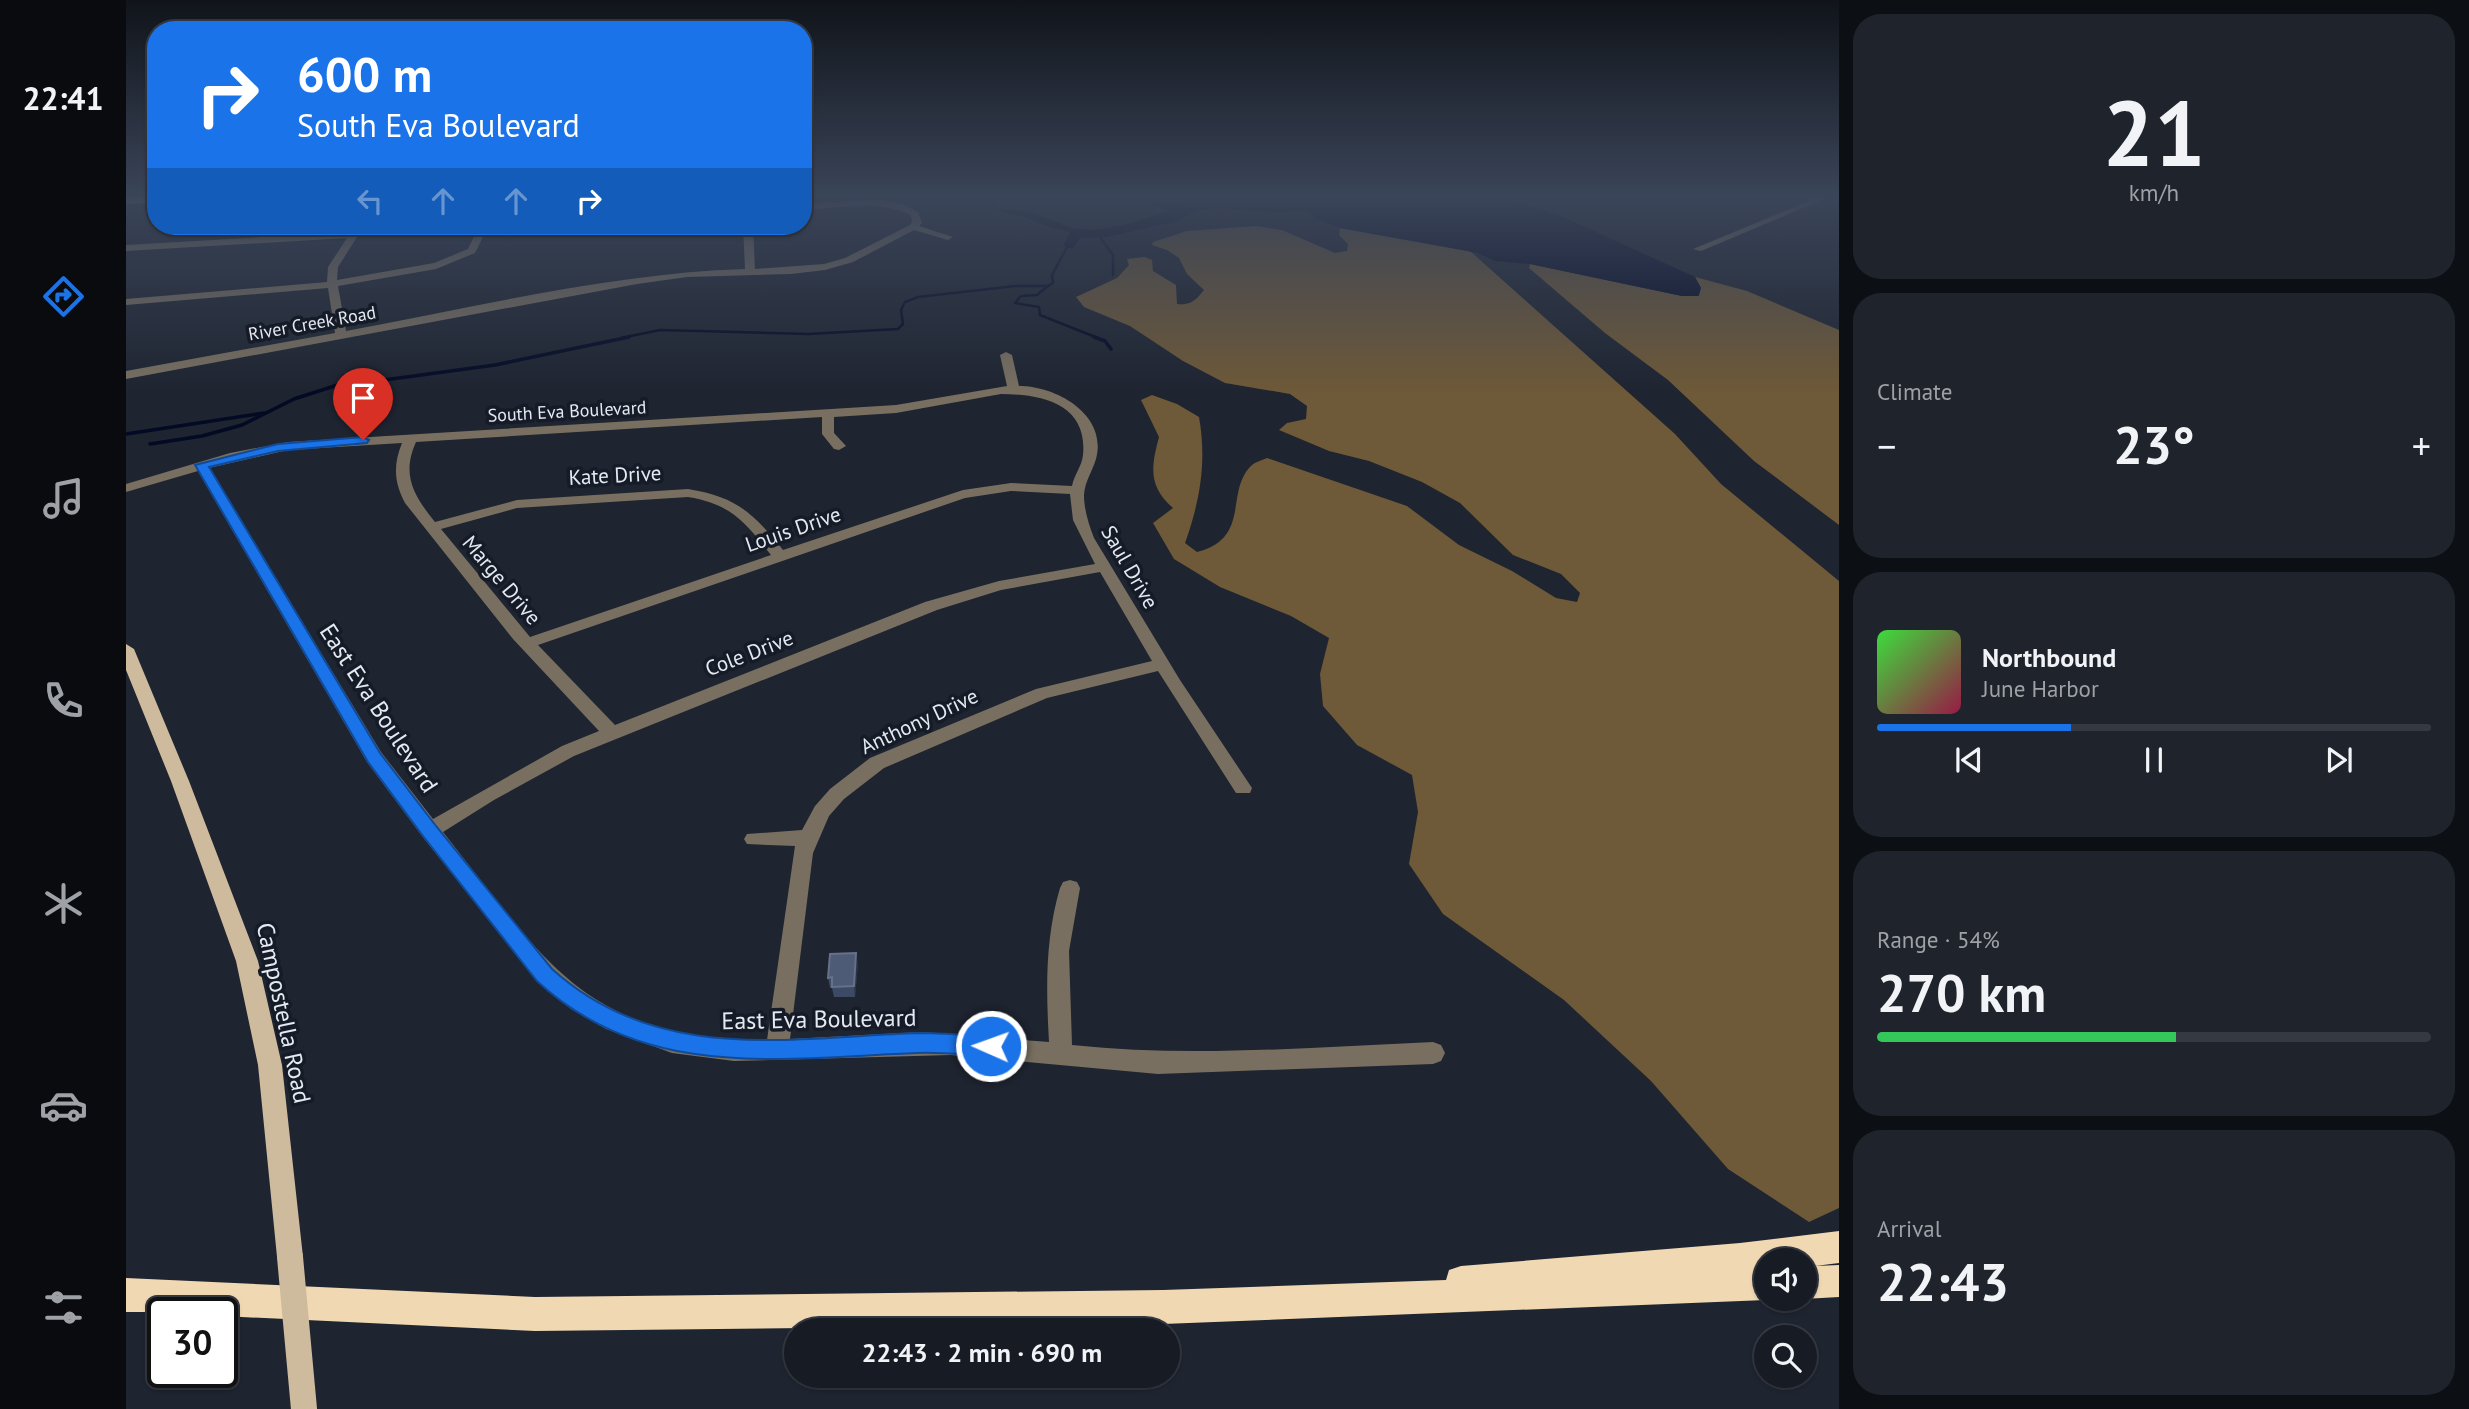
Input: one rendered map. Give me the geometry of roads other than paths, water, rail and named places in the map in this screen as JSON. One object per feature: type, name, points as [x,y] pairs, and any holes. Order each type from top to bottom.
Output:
[{"type":"highway","points":[[1163,1307],[1726,1260],[1839,1247]]},
{"type":"highway","points":[[1817,1283],[1839,1282]]},
{"type":"highway","points":[[126,1295],[535,1314],[1163,1307],[1754,1284]]},
{"type":"main road","name":"Campostella Road","points":[[126,649],[180,781],[247,961],[270,1065],[304,1409]]},
{"type":"street","points":[[336,262],[333,267],[332,284],[341,335]]},
{"type":"street","points":[[126,302],[291,290],[451,262]]},
{"type":"street","points":[[750,262],[750,272]]},
{"type":"street","name":"River Creek Road","points":[[126,375],[637,281],[687,274],[791,271],[841,262]]},
{"type":"street","points":[[1006,355],[1014,389],[1048,395],[1073,407],[1088,428],[1090,457],[1077,490]]},
{"type":"street","name":"South Eva Boulevard","points":[[126,488],[235,456],[288,446],[916,407],[1014,389]]},
{"type":"street","points":[[828,413],[828,434],[839,446]]},
{"type":"street","name":"Marge Drive","points":[[411,438],[401,462],[401,483],[412,503],[528,643],[611,732]]},
{"type":"street","name":"East Eva Boulevard","points":[[201,465],[374,757],[429,831],[538,968],[561,990],[596,1014],[627,1029],[674,1042],[713,1048],[777,1049],[921,1043],[991,1046],[1060,1056],[1158,1063],[1433,1053]]},
{"type":"street","name":"Louis Drive","points":[[528,643],[971,492],[1011,487],[1077,490]]},
{"type":"street","name":"Saul Drive","points":[[1077,490],[1080,520],[1105,567],[1162,664],[1243,788]]},
{"type":"street","name":"Kate Drive","points":[[431,527],[517,504],[688,493],[706,495],[736,506],[780,556]]},
{"type":"street","name":"Cole Drive","points":[[429,831],[541,765],[611,732],[932,606],[999,586],[1105,567]]},
{"type":"street","name":"Anthony Drive","points":[[777,1049],[798,887],[808,838],[822,811],[837,794],[877,763],[1041,693],[1162,664]]},
{"type":"street","points":[[754,839],[808,838]]},
{"type":"street","points":[[1060,1056],[1056,952],[1060,917],[1070,888]]},
{"type":"water","points":[[1504,262],[1662,262],[1695,277],[1701,288],[1698,296],[1682,296],[1530,264]]},
{"type":"waterway","points":[[1048,286],[1053,283],[1052,275],[1059,262]]},
{"type":"waterway","points":[[1113,262],[1113,275]]},
{"type":"waterway","points":[[621,338],[660,330],[808,334],[898,329],[903,324],[901,310],[905,302],[918,297],[1015,286],[1048,286]]},
{"type":"waterway","points":[[1048,286],[1037,295],[1021,296],[1015,303],[1039,307],[1040,315],[1098,338]]},
{"type":"waterway","points":[[150,444],[202,436],[242,425],[294,399],[353,380],[384,380],[495,365],[629,337]]},
{"type":"waterway","points":[[1094,337],[1105,341],[1111,349]]},
{"type":"waterway","points":[[126,434],[264,413]]}]
